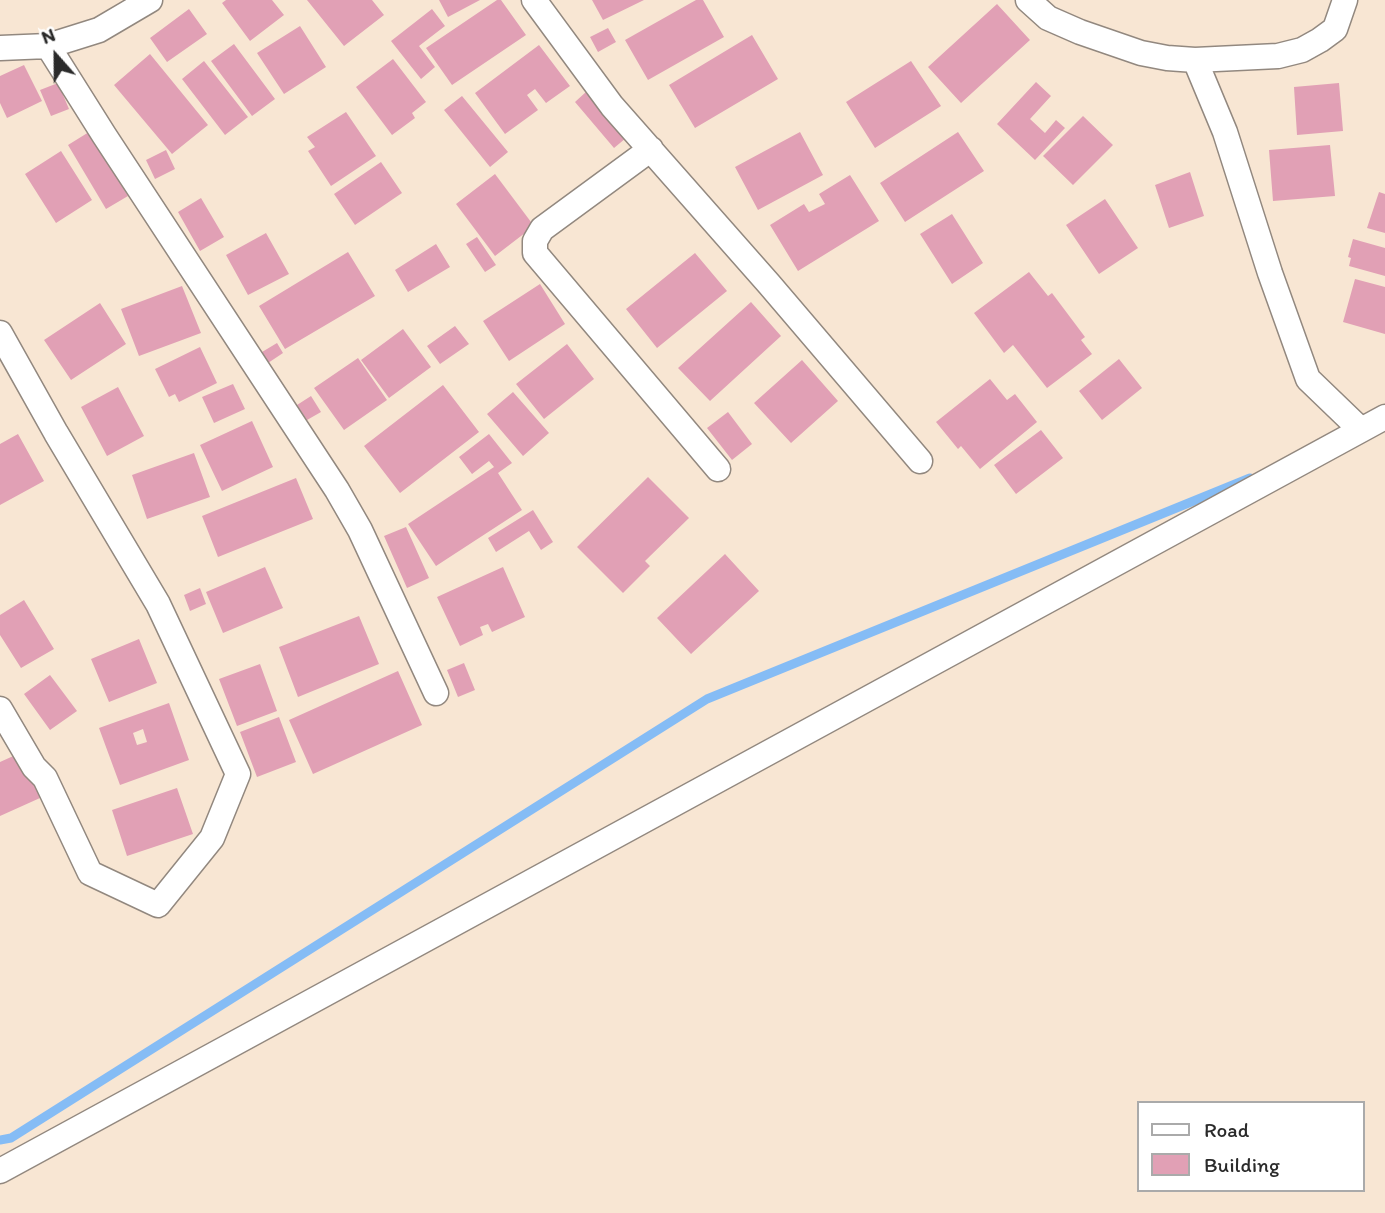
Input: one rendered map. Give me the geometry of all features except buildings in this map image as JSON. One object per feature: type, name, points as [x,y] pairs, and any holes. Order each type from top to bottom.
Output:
[{"type":"street","points":[[0,48],[48,46],[99,30],[150,0]]},
{"type":"street","points":[[534,0],[612,106],[920,461]]},
{"type":"street","points":[[1028,0],[1048,18],[1080,32],[1140,52],[1195,60],[1278,56],[1302,50],[1335,29],[1345,0]]},
{"type":"street","points":[[48,46],[337,490],[360,530],[436,693]]},
{"type":"street","points":[[1195,60],[1225,132],[1270,273],[1308,379],[1361,430]]},
{"type":"street","points":[[651,149],[542,229],[535,241],[535,253],[718,469]]},
{"type":"street","points":[[0,333],[158,604],[238,774],[212,838],[158,905],[90,873],[45,778],[34,767],[0,709]]},
{"type":"street","points":[[0,1171],[1385,417]]},
{"type":"waterway","points":[[0,1140],[11,1138],[707,699],[1250,478]]}]
